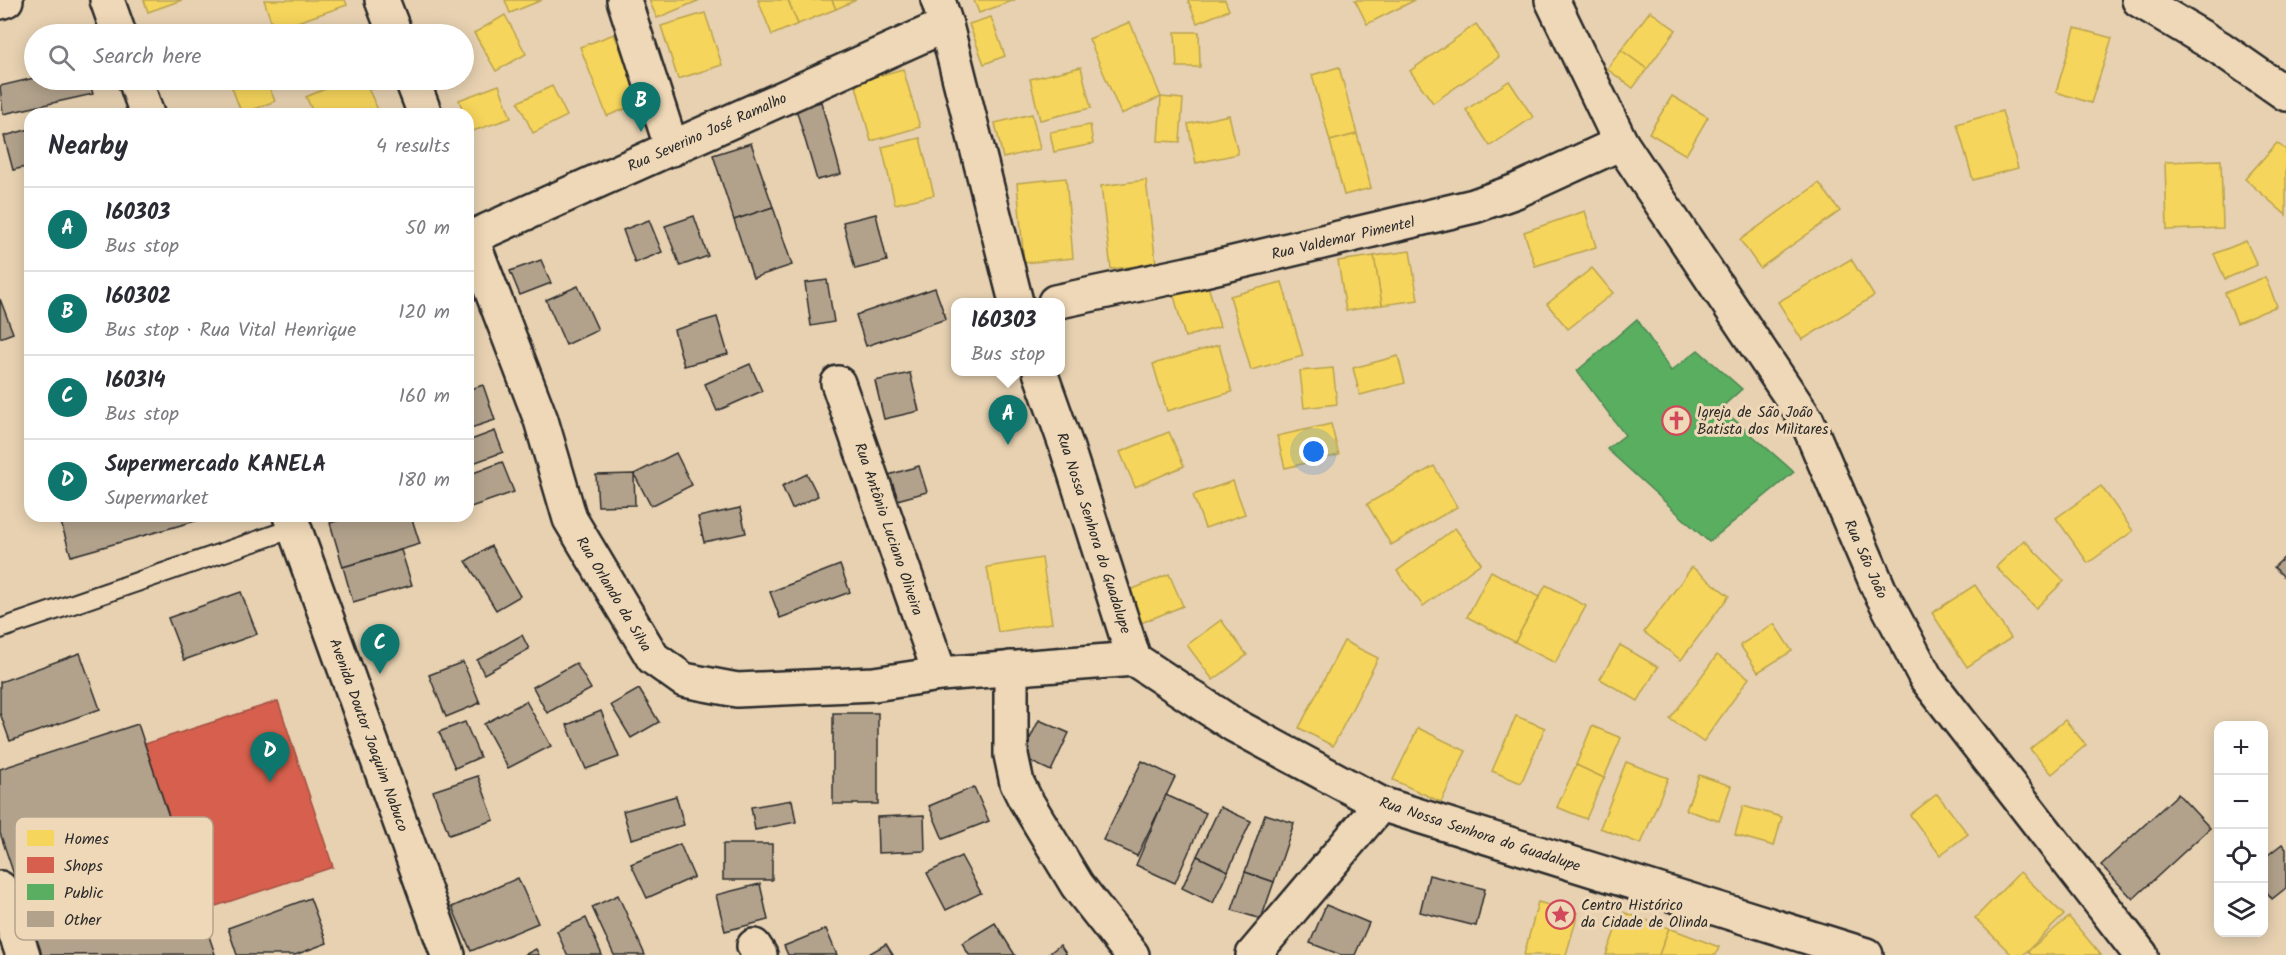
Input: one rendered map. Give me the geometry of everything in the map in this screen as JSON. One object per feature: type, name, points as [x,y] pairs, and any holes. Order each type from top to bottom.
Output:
[{"type":"street","points":[[0,2],[6,0]]},
{"type":"street","points":[[107,0],[115,24]]},
{"type":"street","points":[[382,0],[391,24]]},
{"type":"street","points":[[624,0],[672,149]]},
{"type":"street","name":"Rua São João","points":[[1552,0],[1621,143],[1807,421],[1878,589],[1926,678],[2141,955]]},
{"type":"street","points":[[2139,0],[2220,48],[2286,94]]},
{"type":"street","points":[[942,12],[1015,298]]},
{"type":"street","name":"Rua Severino José Ramalho","points":[[474,233],[672,149],[942,12]]},
{"type":"street","points":[[139,90],[145,108]]},
{"type":"street","points":[[416,90],[423,108]]},
{"type":"street","name":"Rua Valdemar Pimentel","points":[[1065,301],[1474,206],[1516,191],[1621,143]]},
{"type":"street","name":"Rua Orlando da Silva","points":[[474,248],[541,420],[570,519],[653,658],[684,680],[737,690],[874,684],[940,674],[1134,659]]},
{"type":"street","name":"Rua Nossa Senhora do Guadalupe","points":[[1041,376],[1066,445],[1134,659],[1234,725],[1381,804],[1866,955]]},
{"type":"street","name":"Rua Antônio Luciano Oliveira","points":[[838,383],[940,674]]},
{"type":"street","name":"Avenida Doutor Joaquim Nabuco","points":[[292,522],[448,955]]},
{"type":"street","points":[[1011,668],[1011,755],[1017,783],[1077,885],[1132,955]]},
{"type":"street","points":[[1253,955],[1381,804]]},
{"type":"street","points":[[0,888],[15,932]]},
{"type":"street","points":[[18,940],[23,955]]},
{"type":"lane","points":[[0,629],[292,522]]},
{"type":"building: Homes","points":[[144,0],[182,0],[148,12]]},
{"type":"building: Homes","points":[[264,0],[345,0],[347,5],[292,24],[272,24]]},
{"type":"building: Homes","points":[[505,0],[542,0],[510,13]]},
{"type":"building: Homes","points":[[649,0],[700,0],[657,18]]},
{"type":"building: Homes","points":[[758,0],[788,0],[798,24],[772,35]]},
{"type":"building: Homes","points":[[788,0],[832,0],[836,9],[798,24]]},
{"type":"building: Homes","points":[[832,0],[856,0],[836,9]]},
{"type":"building: Homes","points":[[974,0],[1015,0],[979,13]]},
{"type":"building: Homes","points":[[1188,0],[1225,0],[1229,10],[1197,23]]},
{"type":"building: Homes","points":[[1355,0],[1415,0],[1367,24]]},
{"type":"building: Homes","points":[[1650,11],[1676,30],[1647,69],[1621,50]]},
{"type":"building: Homes","points":[[705,13],[722,65],[678,79],[661,26]]},
{"type":"building: Homes","points":[[505,15],[526,54],[496,71],[474,33]]},
{"type":"building: Homes","points":[[991,17],[1005,56],[984,64],[969,24]]},
{"type":"building: Homes","points":[[1130,22],[1161,97],[1121,114],[1089,39]]},
{"type":"building: Homes","points":[[1476,24],[1499,57],[1433,103],[1410,71]]},
{"type":"building: Homes","points":[[2075,28],[2112,38],[2091,103],[2056,92]]},
{"type":"building: Homes","points":[[1175,32],[1199,32],[1200,67],[1177,67]]},
{"type":"building: Homes","points":[[614,34],[642,102],[607,116],[580,47]]},
{"type":"building: Homes","points":[[1621,50],[1647,69],[1633,88],[1607,69]]},
{"type":"building: Homes","points":[[1081,67],[1091,108],[1040,120],[1030,79]]},
{"type":"building: Homes","points":[[1339,67],[1357,134],[1330,141],[1312,75]]},
{"type":"building: Homes","points":[[903,69],[920,127],[871,141],[855,82]]},
{"type":"building: Homes","points":[[1509,81],[1533,117],[1490,146],[1466,110]]},
{"type":"building: Homes","points":[[499,85],[511,118],[474,131],[474,108],[462,108],[459,100]]},
{"type":"building: Homes","points":[[552,86],[567,116],[533,133],[518,102]]},
{"type":"building: Homes","points":[[233,90],[270,90],[275,101],[257,108],[240,108]]},
{"type":"building: Homes","points":[[322,90],[369,90],[377,108],[311,108],[306,97]]},
{"type":"building: Homes","points":[[1672,96],[1708,117],[1686,155],[1649,133]]},
{"type":"building: Homes","points":[[1161,97],[1183,99],[1180,142],[1158,141]]},
{"type":"building: Homes","points":[[2002,111],[2018,168],[1973,180],[1957,124]]},
{"type":"building: Homes","points":[[1032,114],[1040,149],[1003,158],[995,123]]},
{"type":"building: Homes","points":[[1229,115],[1238,154],[1196,163],[1188,124]]},
{"type":"building: Homes","points":[[1090,125],[1093,144],[1054,152],[1050,132]]},
{"type":"building: Homes","points":[[1357,134],[1371,188],[1344,195],[1330,141]]},
{"type":"building: Homes","points":[[920,138],[934,195],[895,204],[882,147]]},
{"type":"building: Homes","points":[[2277,143],[2286,150],[2286,215],[2245,179]]},
{"type":"building: Homes","points":[[2221,160],[2223,228],[2167,230],[2165,162]]},
{"type":"building: Homes","points":[[1066,178],[1073,258],[1024,263],[1017,183]]},
{"type":"building: Homes","points":[[1146,180],[1156,264],[1111,269],[1101,186]]},
{"type":"building: Homes","points":[[1819,183],[1840,211],[1760,268],[1740,240]]},
{"type":"building: Homes","points":[[1585,211],[1596,247],[1535,266],[1524,232]]},
{"type":"building: Homes","points":[[2246,241],[2257,265],[2225,279],[2214,254]]},
{"type":"building: Homes","points":[[1410,251],[1418,300],[1382,305],[1374,256]]},
{"type":"building: Homes","points":[[1374,256],[1382,305],[1346,311],[1338,261]]},
{"type":"building: Homes","points":[[1851,259],[1874,296],[1802,340],[1778,302]]},
{"type":"building: Homes","points":[[1592,268],[1613,293],[1568,329],[1547,304]]},
{"type":"building: Homes","points":[[2265,277],[2277,306],[2237,323],[2225,293]]},
{"type":"building: Homes","points":[[1207,282],[1220,327],[1185,337],[1173,292]]},
{"type":"building: Homes","points":[[1282,282],[1303,356],[1251,370],[1230,296]]},
{"type":"building: Homes","points":[[1219,345],[1232,392],[1167,411],[1153,364]]},
{"type":"building: Homes","points":[[1398,356],[1405,383],[1360,395],[1353,368]]},
{"type":"building: Homes","points":[[1333,368],[1337,404],[1304,408],[1300,371]]},
{"type":"building: Homes","points":[[1331,424],[1339,455],[1285,468],[1277,436]]},
{"type":"building: Homes","points":[[1169,432],[1184,466],[1135,487],[1120,452]]},
{"type":"building: Homes","points":[[1434,466],[1457,507],[1391,545],[1367,504]]},
{"type":"building: Homes","points":[[1233,481],[1245,514],[1205,528],[1193,495]]},
{"type":"building: Homes","points":[[2101,486],[2133,531],[2088,563],[2056,518]]},
{"type":"building: Homes","points":[[1455,528],[1481,563],[1423,606],[1397,571]]},
{"type":"building: Homes","points":[[2024,540],[2064,581],[2036,608],[1996,567]]},
{"type":"building: Homes","points":[[1042,558],[1052,623],[998,632],[987,567]]},
{"type":"building: Homes","points":[[1692,567],[1729,596],[1681,660],[1644,632]]},
{"type":"building: Homes","points":[[1491,571],[1539,597],[1515,642],[1467,617]]},
{"type":"building: Homes","points":[[1169,574],[1183,606],[1141,623],[1128,591]]},
{"type":"building: Homes","points":[[1546,585],[1586,606],[1555,663],[1515,642]]},
{"type":"building: Homes","points":[[1975,585],[2011,638],[1967,667],[1932,613]]},
{"type":"building: Homes","points":[[1221,620],[1247,655],[1213,680],[1187,645]]},
{"type":"building: Homes","points":[[1774,624],[1792,651],[1758,672],[1740,645]]},
{"type":"building: Homes","points":[[1344,641],[1378,658],[1333,746],[1299,728]]},
{"type":"building: Homes","points":[[1620,645],[1658,667],[1638,701],[1600,679]]},
{"type":"building: Homes","points":[[1717,655],[1749,678],[1703,742],[1670,719]]},
{"type":"building: Homes","points":[[1516,716],[1545,728],[1521,783],[1492,771]]},
{"type":"building: Homes","points":[[2065,720],[2086,745],[2052,774],[2030,749]]},
{"type":"building: Homes","points":[[1592,726],[1621,738],[1604,778],[1576,765]]},
{"type":"building: Homes","points":[[1418,728],[1466,751],[1441,802],[1393,780]]},
{"type":"building: Homes","points":[[1626,762],[1668,778],[1641,844],[1600,828]]},
{"type":"building: Homes","points":[[1576,765],[1604,778],[1586,819],[1557,807]]},
{"type":"building: Homes","points":[[1699,775],[1731,786],[1719,821],[1686,810]]},
{"type":"building: Homes","points":[[1937,794],[1968,834],[1940,855],[1910,815]]},
{"type":"building: Homes","points":[[1743,806],[1782,817],[1774,846],[1735,835]]},
{"type":"building: Homes","points":[[2020,872],[2064,915],[2023,955],[2012,955],[1975,918]]},
{"type":"building: Homes","points":[[1538,902],[1578,913],[1566,955],[1524,955]]},
{"type":"building: Homes","points":[[1622,912],[1669,928],[1659,955],[1606,955]]},
{"type":"building: Homes","points":[[2069,917],[2101,955],[2031,955],[2028,951]]},
{"type":"building: Homes","points":[[1669,928],[1719,947],[1716,955],[1659,955]]},
{"type":"building: Shops","points":[[278,701],[333,867],[213,907],[213,817],[169,817],[145,744]]},
{"type":"building: Public","name":"Igreja de São João Batista dos Militares","points":[[1637,319],[1671,371],[1698,350],[1742,389],[1721,408],[1794,472],[1709,542],[1607,449],[1625,435],[1577,371]]},
{"type":"building: Other","points":[[24,80],[24,90],[92,90],[93,94],[3,114],[0,86]]},
{"type":"building: Other","points":[[821,102],[841,174],[817,180],[796,109]]},
{"type":"building: Other","points":[[24,131],[24,167],[13,170],[4,136]]},
{"type":"building: Other","points":[[751,143],[773,207],[734,220],[713,155]]},
{"type":"building: Other","points":[[773,207],[792,265],[753,278],[734,220]]},
{"type":"building: Other","points":[[876,214],[887,261],[855,269],[843,222]]},
{"type":"building: Other","points":[[694,216],[708,256],[680,266],[665,226]]},
{"type":"building: Other","points":[[649,220],[662,252],[635,263],[623,230]]},
{"type":"building: Other","points":[[541,260],[551,283],[520,295],[510,271]]},
{"type":"building: Other","points":[[827,280],[834,322],[811,326],[805,283]]},
{"type":"building: Other","points":[[578,286],[598,330],[566,345],[546,300]]},
{"type":"building: Other","points":[[935,288],[946,319],[866,346],[856,315]]},
{"type":"building: Other","points":[[0,299],[13,333],[0,338]]},
{"type":"building: Other","points":[[717,317],[728,354],[684,366],[674,330]]},
{"type":"building: Other","points":[[750,364],[762,391],[717,411],[705,384]]},
{"type":"building: Other","points":[[910,373],[919,411],[884,419],[875,381]]},
{"type":"building: Other","points":[[483,385],[495,420],[474,427],[474,388]]},
{"type":"building: Other","points":[[495,431],[503,452],[474,463],[474,439]]},
{"type":"building: Other","points":[[676,453],[692,485],[651,506],[634,474]]},
{"type":"building: Other","points":[[502,462],[514,492],[474,506],[474,473]]},
{"type":"building: Other","points":[[919,466],[927,492],[893,501],[885,476]]},
{"type":"building: Other","points":[[634,474],[635,505],[598,506],[596,475]]},
{"type":"building: Other","points":[[807,474],[818,496],[792,509],[782,486]]},
{"type":"building: Other","points":[[740,508],[746,533],[704,542],[698,517]]},
{"type":"building: Other","points":[[61,522],[192,522],[71,556]]},
{"type":"building: Other","points":[[413,522],[420,544],[343,567],[330,523]]},
{"type":"building: Other","points":[[491,546],[520,596],[496,610],[466,561]]},
{"type":"building: Other","points":[[401,550],[412,585],[353,602],[343,567]]},
{"type":"building: Other","points":[[2286,556],[2286,579],[2274,567]]},
{"type":"building: Other","points":[[840,565],[850,592],[780,618],[770,592]]},
{"type":"building: Other","points":[[241,592],[257,634],[184,660],[168,618]]},
{"type":"building: Other","points":[[522,635],[529,649],[484,674],[477,660]]},
{"type":"building: Other","points":[[80,653],[100,709],[10,741],[0,713],[0,682]]},
{"type":"building: Other","points":[[463,662],[480,703],[446,717],[429,675]]},
{"type":"building: Other","points":[[576,663],[591,689],[547,713],[533,687]]},
{"type":"building: Other","points":[[639,689],[659,722],[631,738],[611,705]]},
{"type":"building: Other","points":[[526,701],[551,746],[508,768],[484,724]]},
{"type":"building: Other","points":[[601,711],[619,757],[586,769],[567,725]]},
{"type":"building: Other","points":[[833,713],[878,713],[878,804],[833,804]]},
{"type":"building: Other","points":[[1039,720],[1069,733],[1051,771],[1021,757]]},
{"type":"building: Other","points":[[465,722],[480,757],[455,768],[439,732]]},
{"type":"building: Other","points":[[138,724],[169,817],[15,817],[15,878],[0,833],[0,769]]},
{"type":"building: Other","points":[[1142,761],[1175,777],[1137,856],[1103,840]]},
{"type":"building: Other","points":[[478,776],[494,820],[449,835],[433,791]]},
{"type":"building: Other","points":[[974,787],[989,821],[943,839],[929,806]]},
{"type":"building: Other","points":[[2178,794],[2210,828],[2133,899],[2101,865]]},
{"type":"building: Other","points":[[1166,795],[1206,813],[1175,883],[1136,865]]},
{"type":"building: Other","points":[[676,796],[684,825],[631,839],[623,811]]},
{"type":"building: Other","points":[[792,800],[796,822],[755,830],[751,807]]},
{"type":"building: Other","points":[[1220,807],[1251,821],[1228,871],[1197,856]]},
{"type":"building: Other","points":[[1265,814],[1294,823],[1274,882],[1245,872]]},
{"type":"building: Other","points":[[924,815],[925,851],[878,853],[877,817]]},
{"type":"building: Other","points":[[680,844],[694,877],[647,898],[631,864]]},
{"type":"building: Other","points":[[723,844],[772,844],[772,880],[723,880]]},
{"type":"building: Other","points":[[2282,844],[2286,849],[2286,888],[2272,899],[2268,894],[2268,855]]},
{"type":"building: Other","points":[[961,856],[981,893],[946,910],[927,873]]},
{"type":"building: Other","points":[[1197,856],[1228,871],[1213,903],[1182,888]]},
{"type":"building: Other","points":[[1245,872],[1274,882],[1261,919],[1232,910]]},
{"type":"building: Other","points":[[1429,875],[1485,889],[1476,926],[1420,912]]},
{"type":"building: Other","points":[[518,878],[538,923],[471,951],[452,907]]},
{"type":"building: Other","points":[[760,884],[768,920],[725,931],[716,895]]},
{"type":"building: Other","points":[[618,895],[645,955],[614,955],[592,907]]},
{"type":"building: Other","points":[[310,898],[327,943],[295,955],[237,955],[228,928]]},
{"type":"building: Other","points":[[1326,905],[1369,923],[1355,955],[1341,955],[1310,943]]},
{"type":"building: Other","points":[[586,918],[602,955],[567,955],[557,931]]},
{"type":"building: Other","points":[[995,923],[1015,955],[969,955],[962,943]]},
{"type":"building: Other","points":[[826,929],[837,955],[788,955],[784,946]]},
{"type":"building: Other","points":[[36,940],[210,940],[215,954],[41,955]]},
{"type":"building: Other","points":[[886,944],[893,955],[867,955]]},
{"type":"building: Other","points":[[1060,945],[1067,955],[1047,955]]},
{"type":"building: Other","points":[[536,949],[539,955],[524,955]]},
{"type":"place","name":"160302","points":[[641,132]]},
{"type":"place","name":"Igreja de São João Batista dos Militares","points":[[1676,421]]},
{"type":"place","name":"160303","points":[[1008,445]]},
{"type":"place","name":"160314","points":[[380,674]]},
{"type":"place","name":"Supermercado KANELA","points":[[270,782]]},
{"type":"place","name":"Centro Histórico da Cidade de Olinda","points":[[1560,914]]}]
